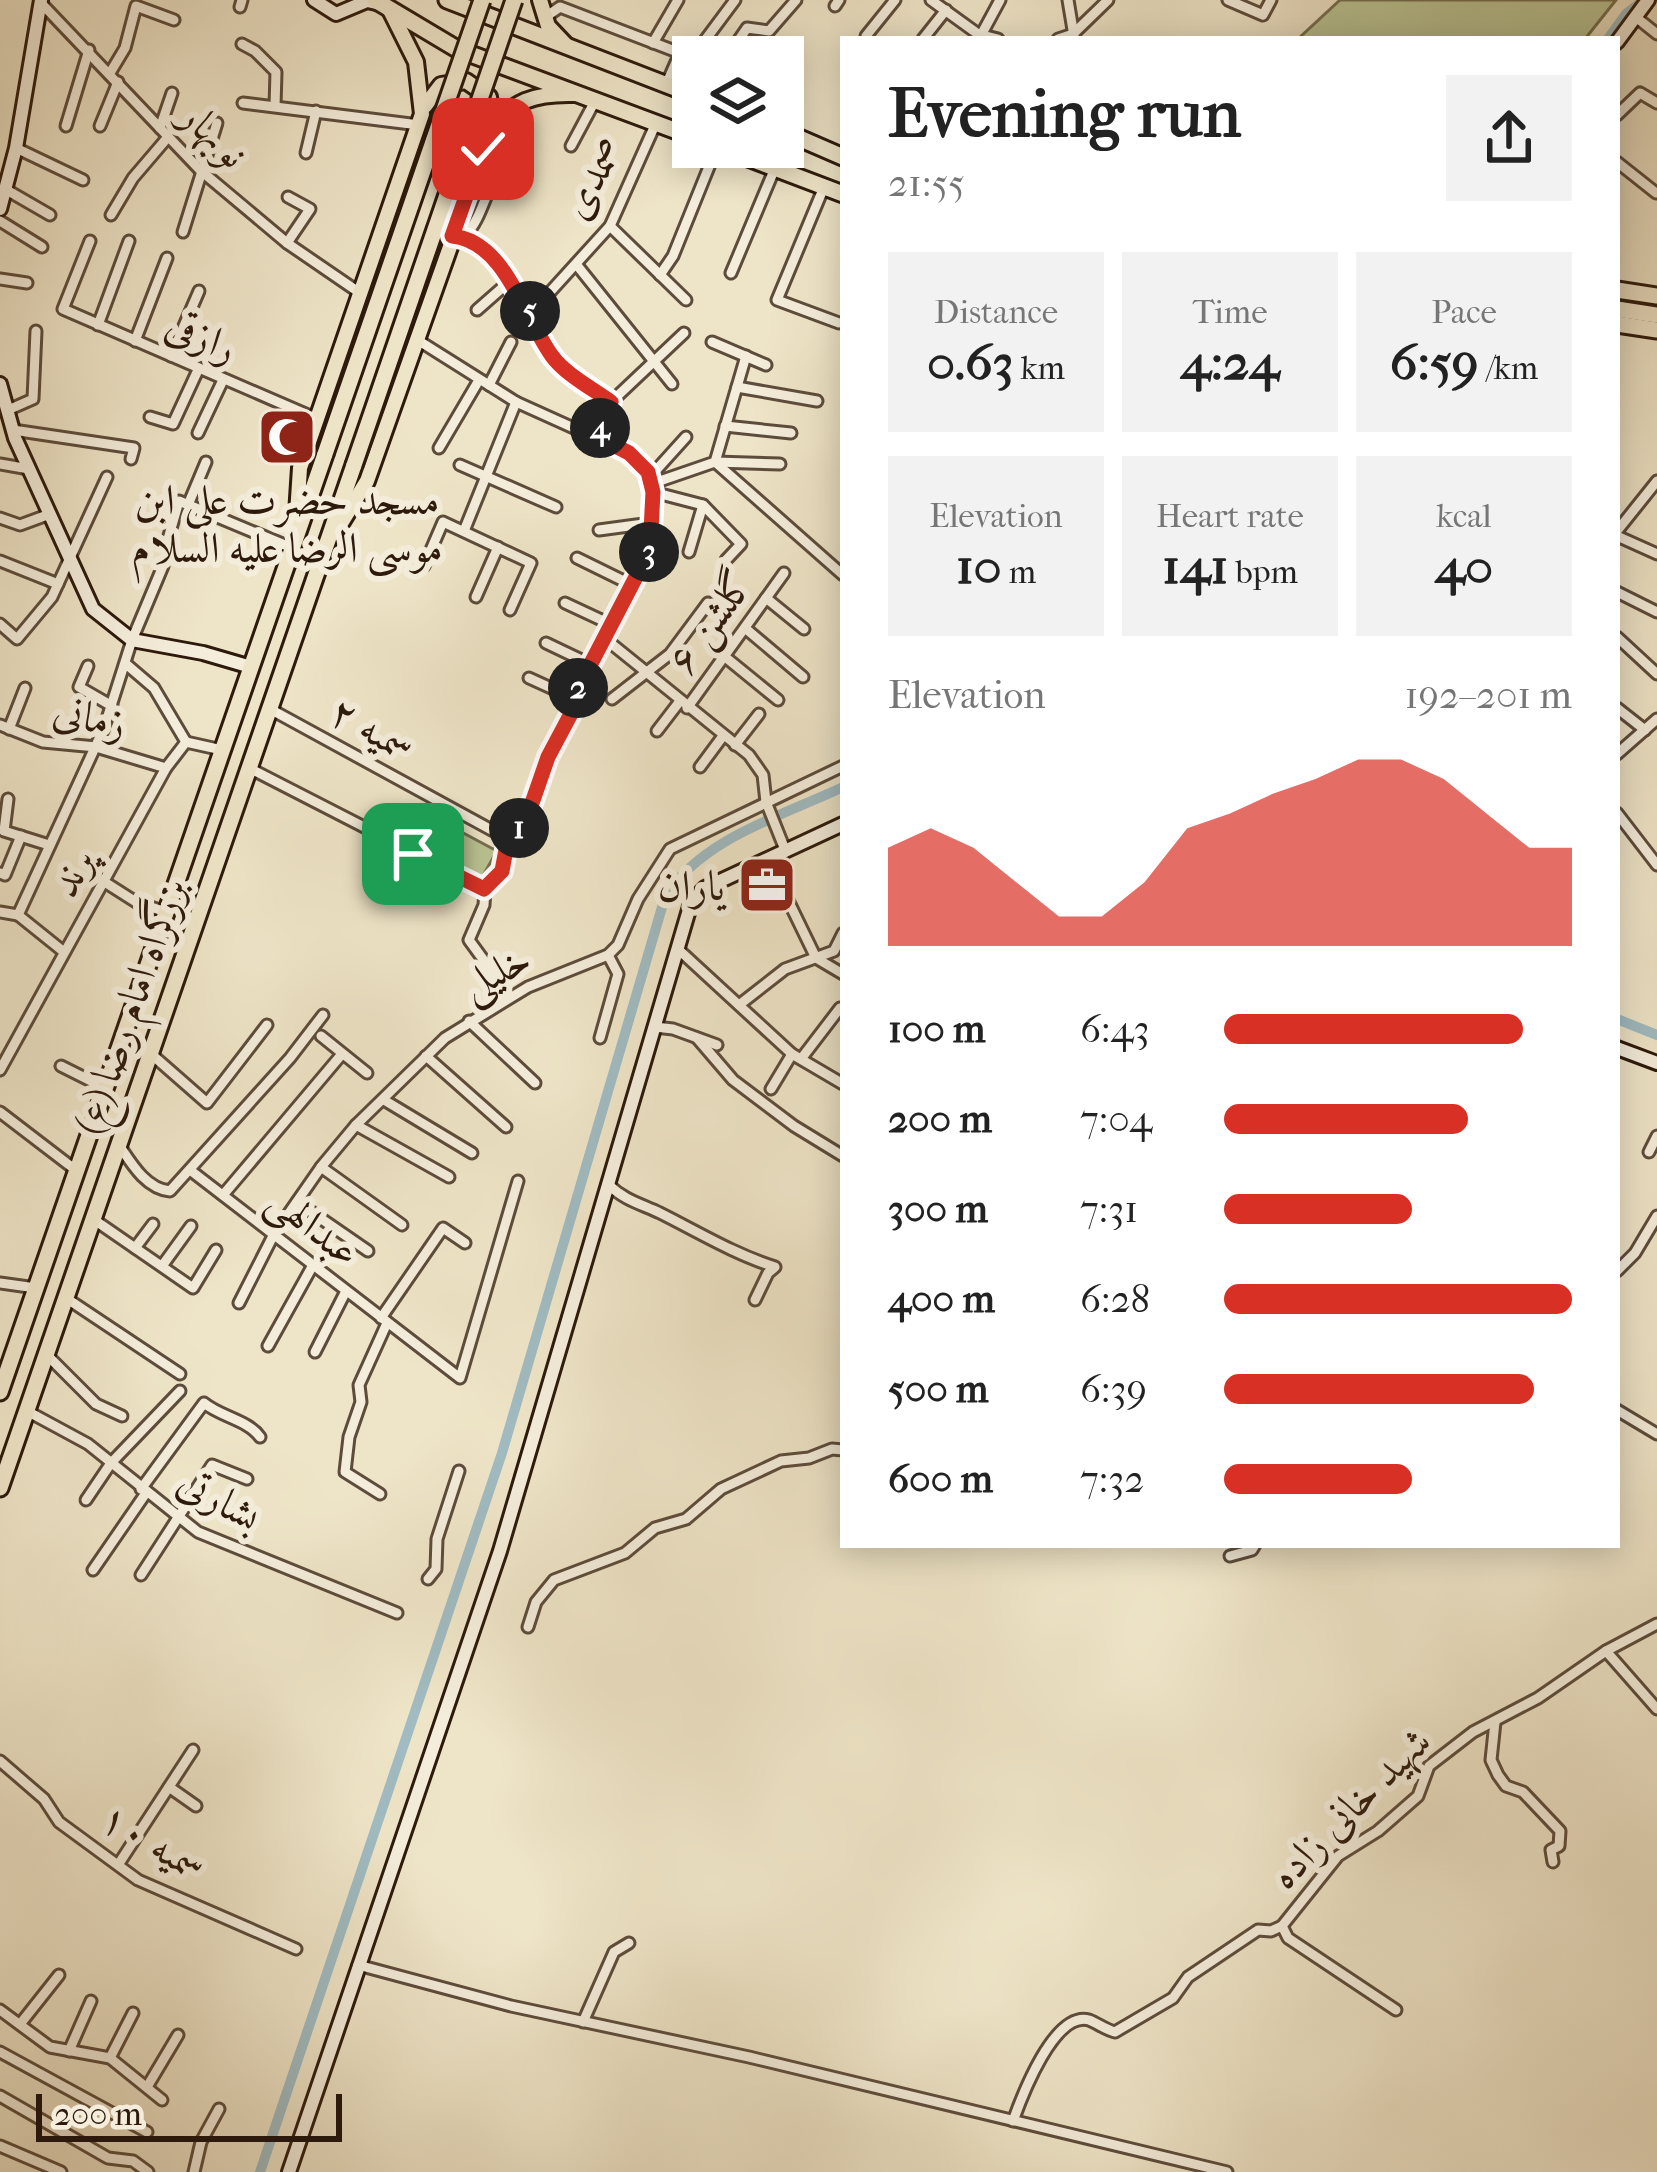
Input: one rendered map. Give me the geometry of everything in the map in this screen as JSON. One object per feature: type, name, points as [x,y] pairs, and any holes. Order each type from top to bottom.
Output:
[{"type":"highway","points":[[447,0],[672,87]]},
{"type":"highway","name":"بزرگراه امام رضا (ع)","points":[[0,1392],[482,0]]},
{"type":"highway","name":"بزرگراه امام رضا (ع)","points":[[0,1488],[514,0]]},
{"type":"highway","points":[[382,4],[457,49],[672,129]]},
{"type":"highway","points":[[804,136],[840,145]]},
{"type":"highway","points":[[804,139],[840,156]]},
{"type":"highway","points":[[776,168],[836,191]]},
{"type":"highway","points":[[1620,291],[1651,296],[1649,321],[1620,310]]},
{"type":"main road","points":[[314,0],[335,14],[365,1],[382,4]]},
{"type":"main road","points":[[540,0],[544,18],[559,39],[575,50]]},
{"type":"main road","points":[[1620,38],[1648,0]]},
{"type":"main road","points":[[0,209],[16,148],[41,1]]},
{"type":"main road","name":"بزرگراه امام رضا (ع)","points":[[294,543],[299,468],[420,121],[423,101],[416,62],[382,4]]},
{"type":"main road","points":[[420,121],[436,88],[466,81],[480,87],[492,103],[490,134]]},
{"type":"main road","name":"بزرگراه امام رضا (ع)","points":[[325,547],[365,485],[458,236],[490,134],[520,101],[536,96],[588,98]]},
{"type":"main road","points":[[0,384],[29,470],[93,609],[132,640],[203,653],[251,668]]},
{"type":"main road","points":[[289,2172],[500,1551],[697,893],[840,825]]},
{"type":"main road","points":[[1620,1050],[1657,1063]]},
{"type":"street","points":[[573,12],[580,0]]},
{"type":"street","points":[[653,43],[678,0]]},
{"type":"street","points":[[708,36],[734,0]]},
{"type":"street","points":[[741,36],[747,28],[769,31],[796,0]]},
{"type":"street","points":[[866,36],[895,0]]},
{"type":"street","points":[[931,0],[980,36]]},
{"type":"street","points":[[982,36],[1000,0]]},
{"type":"street","points":[[1068,0],[1075,36]]},
{"type":"street","points":[[1075,36],[1108,0]]},
{"type":"street","points":[[1228,0],[1263,15],[1270,0]]},
{"type":"street","name":"نوبهار","points":[[41,1],[200,170],[287,243],[361,293]]},
{"type":"street","points":[[100,127],[136,6],[174,20]]},
{"type":"street","points":[[544,18],[560,8],[672,50]]},
{"type":"street","points":[[925,36],[946,10]]},
{"type":"street","points":[[1636,17],[1657,34]]},
{"type":"street","points":[[242,44],[276,72],[275,106]]},
{"type":"street","points":[[66,126],[88,50]]},
{"type":"street","points":[[666,85],[672,71]]},
{"type":"street","points":[[111,215],[164,133],[172,93]]},
{"type":"street","points":[[1620,112],[1640,93],[1657,103]]},
{"type":"street","points":[[571,146],[588,98]]},
{"type":"street","points":[[243,103],[420,121]]},
{"type":"street","points":[[306,153],[316,112]]},
{"type":"street","name":"صمدی","points":[[531,313],[610,226],[656,123]]},
{"type":"street","points":[[183,232],[217,124]]},
{"type":"street","points":[[16,148],[83,180]]},
{"type":"street","points":[[1620,164],[1656,193]]},
{"type":"street","points":[[501,165],[485,189],[476,225],[458,236],[510,280],[552,357],[611,402]]},
{"type":"street","points":[[660,275],[673,256],[709,168]]},
{"type":"street","points":[[730,274],[776,168]]},
{"type":"street","points":[[5,189],[50,214]]},
{"type":"street","points":[[836,191],[777,300],[839,322]]},
{"type":"street","points":[[287,243],[310,209],[288,197]]},
{"type":"street","points":[[0,221],[42,247]]},
{"type":"street","points":[[610,226],[686,300]]},
{"type":"street","name":"رازقی","points":[[90,241],[63,309],[316,419]]},
{"type":"street","points":[[98,325],[129,241]]},
{"type":"street","points":[[135,341],[166,258]]},
{"type":"street","points":[[576,264],[672,384]]},
{"type":"street","points":[[0,279],[27,283]]},
{"type":"street","points":[[477,310],[510,280]]},
{"type":"street","points":[[171,356],[199,292]]},
{"type":"street","points":[[8,410],[33,399],[36,331]]},
{"type":"street","points":[[596,436],[611,402],[684,333]]},
{"type":"street","points":[[416,339],[516,402],[629,453],[651,485],[703,506],[741,544],[726,560]]},
{"type":"street","points":[[439,448],[511,342]]},
{"type":"street","points":[[712,342],[766,364]]},
{"type":"street","points":[[715,462],[746,356]]},
{"type":"street","points":[[150,417],[173,424],[198,370]]},
{"type":"street","points":[[198,433],[223,380]]},
{"type":"street","points":[[737,386],[818,401]]},
{"type":"street","points":[[464,531],[516,402]]},
{"type":"street","points":[[725,426],[791,433]]},
{"type":"street","points":[[13,430],[134,448],[130,459]]},
{"type":"street","points":[[493,973],[469,940],[484,905],[484,889],[502,871],[508,839],[531,806],[548,757],[573,710],[573,698],[650,550],[651,485],[686,437]]},
{"type":"street","points":[[188,505],[206,462]]},
{"type":"street","points":[[715,462],[840,572]]},
{"type":"street","points":[[651,485],[715,462],[780,464]]},
{"type":"street","points":[[0,464],[29,470]]},
{"type":"street","points":[[460,465],[556,507]]},
{"type":"street","points":[[0,624],[16,639],[58,584],[107,478]]},
{"type":"street","points":[[1620,529],[1657,482]]},
{"type":"street","points":[[168,539],[179,501],[294,543]]},
{"type":"street","points":[[689,551],[703,506]]},
{"type":"street","points":[[0,518],[20,525],[50,514]]},
{"type":"street","points":[[424,566],[443,522],[531,562],[510,610]]},
{"type":"street","points":[[598,530],[651,523]]},
{"type":"street","points":[[1620,535],[1657,554]]},
{"type":"street","points":[[476,598],[498,547]]},
{"type":"street","points":[[577,558],[630,584]]},
{"type":"street","points":[[0,561],[58,584]]},
{"type":"street","points":[[18,914],[96,747],[163,566]]},
{"type":"street","name":"گلشن ۶","points":[[658,731],[724,656],[784,573]]},
{"type":"street","points":[[1620,594],[1657,612]]},
{"type":"street","points":[[766,598],[804,629]]},
{"type":"street","points":[[566,603],[610,623]]},
{"type":"street","points":[[611,699],[670,654],[708,603]]},
{"type":"street","points":[[745,628],[803,677]]},
{"type":"street","points":[[603,637],[749,755],[763,775],[766,802],[786,852]]},
{"type":"street","points":[[1620,641],[1657,674]]},
{"type":"street","points":[[546,643],[590,664]]},
{"type":"street","points":[[724,656],[778,700]]},
{"type":"street","name":"زمانی","points":[[126,664],[154,688],[186,742]]},
{"type":"street","points":[[88,665],[79,687],[112,706]]},
{"type":"street","points":[[529,678],[573,698]]},
{"type":"street","points":[[4,727],[26,688]]},
{"type":"street","name":"سمیه ۲","points":[[269,709],[508,839]]},
{"type":"street","points":[[1620,710],[1645,730]]},
{"type":"street","points":[[735,745],[759,714]]},
{"type":"street","points":[[1620,751],[1657,719]]},
{"type":"street","name":"زمانی","points":[[4,727],[44,742],[96,747],[166,768]]},
{"type":"street","points":[[700,767],[723,736]]},
{"type":"street","points":[[186,742],[222,750]]},
{"type":"street","name":"پرند","points":[[0,1070],[3,1054],[166,768],[186,742]]},
{"type":"street","points":[[600,1038],[618,974],[608,956],[670,849],[840,767]]},
{"type":"street","points":[[249,769],[484,889]]},
{"type":"street","points":[[8,799],[4,831],[50,845]]},
{"type":"street","points":[[1620,816],[1657,866]]},
{"type":"street","points":[[0,873],[5,874],[21,836]]},
{"type":"street","points":[[769,861],[815,958],[840,972]]},
{"type":"street","points":[[103,881],[136,902],[166,912]]},
{"type":"street","points":[[0,911],[18,914],[64,952]]},
{"type":"street","points":[[739,1005],[785,969],[834,951],[840,939]]},
{"type":"street","points":[[679,950],[796,1056],[840,1082]]},
{"type":"street","name":"خلیلی","points":[[239,1303],[273,1236],[321,1167],[426,1056],[469,1021],[528,987],[608,956]]},
{"type":"street","points":[[771,1089],[840,1008]]},
{"type":"street","points":[[118,1145],[159,1190],[170,1191],[323,1015]]},
{"type":"street","points":[[469,1021],[535,1083]]},
{"type":"street","points":[[150,1053],[207,1103],[267,1025]]},
{"type":"street","points":[[655,1027],[717,1045]]},
{"type":"street","points":[[321,1036],[368,1073]]},
{"type":"street","points":[[697,1038],[734,1080],[840,1154]]},
{"type":"street","points":[[223,1195],[343,1054]]},
{"type":"street","points":[[426,1056],[506,1127]]},
{"type":"street","points":[[61,1066],[105,1088]]},
{"type":"street","points":[[384,1100],[472,1153]]},
{"type":"street","points":[[0,1112],[76,1171]]},
{"type":"street","points":[[356,1125],[449,1177]]},
{"type":"street","points":[[1649,1152],[1657,1136]]},
{"type":"street","points":[[111,1166],[133,1166]]},
{"type":"street","points":[[321,1167],[402,1225]]},
{"type":"street","name":"عبدالهی","points":[[190,1170],[460,1378],[518,1181]]},
{"type":"street","points":[[609,1185],[622,1197],[708,1240],[775,1267],[754,1300]]},
{"type":"street","points":[[297,1202],[368,1251]]},
{"type":"street","points":[[1620,1268],[1657,1216]]},
{"type":"street","points":[[93,1219],[193,1288],[216,1250]]},
{"type":"street","points":[[135,1248],[153,1224]]},
{"type":"street","points":[[162,1266],[191,1226]]},
{"type":"street","points":[[380,1494],[345,1472],[349,1437],[361,1402],[359,1385],[384,1320],[443,1228],[465,1243]]},
{"type":"street","points":[[268,1346],[313,1265]]},
{"type":"street","points":[[0,1283],[36,1288]]},
{"type":"street","points":[[315,1352],[346,1291]]},
{"type":"street","points":[[66,1298],[180,1374]]},
{"type":"street","points":[[46,1354],[96,1404],[122,1417]]},
{"type":"street","points":[[86,1500],[111,1463],[180,1391]]},
{"type":"street","points":[[92,1570],[204,1403],[220,1416],[253,1427],[260,1437]]},
{"type":"street","name":"بشارتی","points":[[27,1411],[88,1444],[198,1532],[397,1613]]},
{"type":"street","points":[[1620,1412],[1657,1434]]},
{"type":"street","points":[[528,1627],[536,1602],[554,1580],[626,1553],[655,1528],[686,1519],[721,1489],[781,1461],[840,1449]]},
{"type":"street","points":[[141,1575],[212,1465],[247,1479]]},
{"type":"street","points":[[428,1579],[436,1569],[437,1539],[459,1471]]},
{"type":"street","points":[[1230,1556],[1253,1548]]},
{"type":"street","name":"شهید خانی زاده","points":[[1013,2121],[1030,2074],[1069,2024],[1087,2020],[1115,2032],[1131,2026],[1173,1998],[1189,1977],[1258,1930],[1282,1926],[1338,1856],[1378,1831],[1418,1796],[1430,1766],[1473,1732],[1657,1624]]},
{"type":"street","points":[[1606,1651],[1657,1709]]},
{"type":"street","points":[[1495,1722],[1491,1760],[1506,1786],[1523,1792],[1560,1831],[1559,1846],[1551,1850],[1553,1862]]},
{"type":"street","points":[[118,1865],[193,1750]]},
{"type":"street","name":"سمیه ۱۰","points":[[0,1762],[44,1799],[59,1822],[138,1880],[296,1949]]},
{"type":"street","points":[[169,1787],[196,1806]]},
{"type":"street","points":[[1282,1926],[1288,1938],[1396,2011]]},
{"type":"street","points":[[583,2022],[614,1952],[629,1943]]},
{"type":"street","points":[[358,1965],[1227,2172]]},
{"type":"street","points":[[22,2023],[59,1975]]},
{"type":"street","points":[[69,2051],[91,2001]]},
{"type":"street","points":[[0,2010],[50,2047],[110,2058],[162,2100]]},
{"type":"street","points":[[110,2058],[133,2013]]},
{"type":"street","points":[[146,2087],[178,2035]]},
{"type":"street","points":[[0,2052],[147,2132]]},
{"type":"street","points":[[2,2101],[108,2158],[133,2161],[148,2172]]},
{"type":"street","points":[[194,2172],[201,2142],[219,2109]]},
{"type":"street","points":[[0,2146],[61,2172]]},
{"type":"green space","points":[[1340,0],[1616,0],[1587,36],[1301,36]]},
{"type":"green space","points":[[439,820],[497,851],[480,881],[423,850]]},
{"type":"waterway","points":[[1610,36],[1644,0]]},
{"type":"waterway","points":[[260,2172],[502,1453],[665,897],[721,844],[840,788]]},
{"type":"waterway","points":[[1620,1020],[1657,1035]]},
{"type":"place","name":"مسجد حضرت علی ابن موسی الرضا علیه السلام","points":[[287,437]]},
{"type":"place","name":"یاران","points":[[767,885]]},
{"type":"route","points":[[413,854],[484,889],[502,871],[508,839],[531,806],[548,757],[573,710],[573,698],[650,550],[653,492],[648,472],[629,453],[596,436],[611,402],[552,357],[521,295],[494,262],[464,237],[452,236],[483,149]]}]
